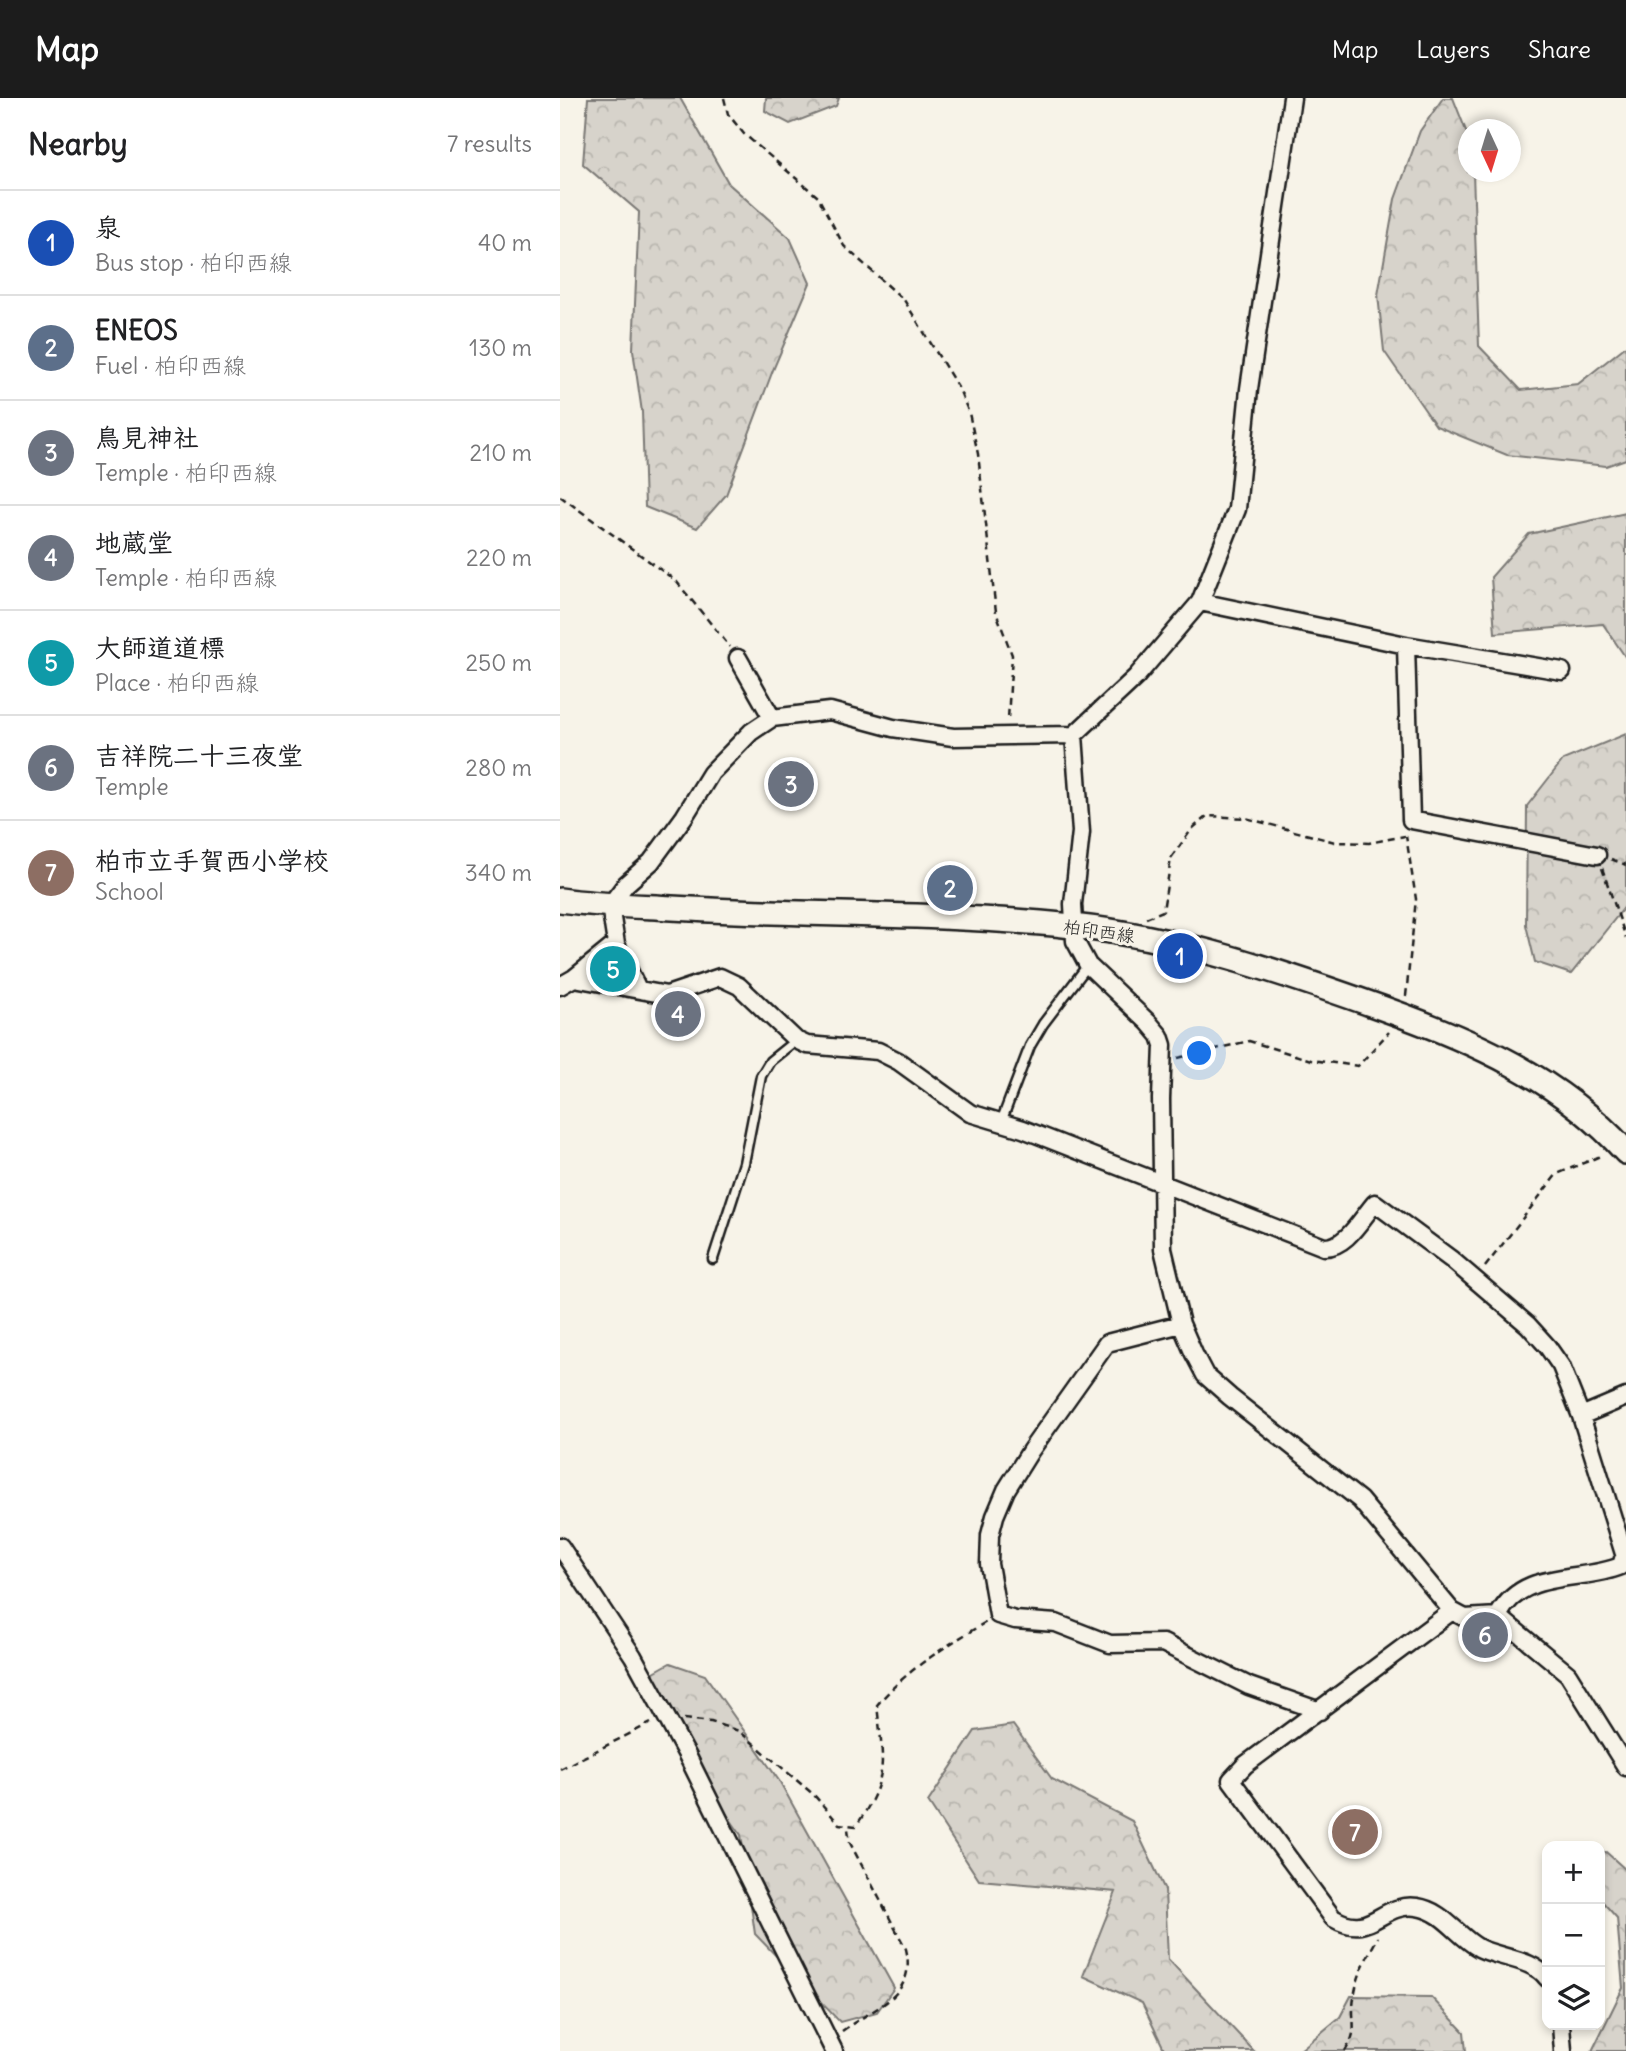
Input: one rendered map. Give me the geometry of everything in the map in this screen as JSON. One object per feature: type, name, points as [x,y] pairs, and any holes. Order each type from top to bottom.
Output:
[{"type":"main road","name":"柏印西線","points":[[560,900],[610,905],[961,918],[1072,926],[1191,946],[1254,964],[1404,1016],[1495,1052],[1536,1076],[1594,1118],[1624,1150]]},
{"type":"street","points":[[637,987],[616,944],[610,905],[626,884],[651,862],[684,817],[711,773],[751,732],[772,718],[830,712],[926,734],[1074,735],[1136,677],[1200,602],[1237,509],[1251,377],[1292,98]]},
{"type":"street","points":[[1200,602],[1406,645],[1562,671]]},
{"type":"street","points":[[1406,645],[1409,828],[1597,855]]},
{"type":"street","points":[[738,658],[772,718]]},
{"type":"street","points":[[1074,735],[1081,856],[1072,926],[1075,941],[1088,965],[1160,1036],[1163,1045],[1163,1249],[1181,1324],[1205,1375],[1351,1491],[1381,1523],[1452,1611],[1465,1618],[1498,1616],[1568,1674],[1626,1767]]},
{"type":"street","points":[[567,982],[616,944]]},
{"type":"street","points":[[567,982],[637,987],[667,995],[720,977],[739,986],[796,1040],[807,1045],[878,1051],[898,1061],[970,1113],[1001,1122],[1324,1247],[1334,1248],[1343,1241],[1375,1203],[1417,1232],[1475,1280],[1547,1346],[1561,1366],[1581,1416],[1625,1559],[1621,1566],[1599,1574],[1537,1581],[1505,1603],[1498,1616]]},
{"type":"street","points":[[1181,1324],[1107,1343],[1006,1490],[990,1535],[989,1564],[998,1615],[1015,1620],[1056,1623],[1110,1644],[1163,1643],[1249,1686],[1320,1711]]},
{"type":"street","points":[[1581,1416],[1626,1398]]},
{"type":"street","points":[[560,1546],[633,1656],[832,2046]]},
{"type":"street","points":[[1452,1611],[1245,1765],[1231,1780],[1333,1918],[1345,1925],[1359,1927],[1368,1925],[1396,1907],[1419,1907],[1440,1915],[1475,1946],[1522,1962],[1542,1975]]},
{"type":"street","points":[[1561,2030],[1563,2051]]},
{"type":"lane","points":[[1001,1122],[1030,1046],[1043,1024],[1088,965]]},
{"type":"lane","points":[[713,1259],[744,1163],[761,1076],[770,1061],[796,1040]]},
{"type":"path","points":[[724,98],[728,114],[744,134],[818,197],[844,246],[904,300],[959,389],[969,413],[978,454],[996,612],[1012,655],[1006,736]]},
{"type":"path","points":[[560,496],[676,581],[738,658]]},
{"type":"path","points":[[1130,934],[1136,922],[1163,911],[1171,858],[1192,828],[1207,816],[1247,818],[1335,842],[1369,843],[1409,828],[1416,899],[1404,1016],[1357,1066],[1311,1060],[1250,1041],[1161,1062]]},
{"type":"path","points":[[1597,855],[1626,938]]},
{"type":"path","points":[[1475,1280],[1557,1174],[1624,1150]]},
{"type":"path","points":[[560,1769],[665,1716],[711,1722],[739,1731],[814,1795],[839,1824],[848,1828],[856,1826],[877,1796],[883,1762],[877,1705],[895,1683],[943,1648],[998,1615]]},
{"type":"path","points":[[832,2046],[892,1998],[905,1983],[910,1966],[906,1949],[850,1843],[848,1828]]},
{"type":"path","points":[[1345,2051],[1355,2036],[1353,2002],[1360,1970],[1396,1907]]},
{"type":"green space","points":[[588,98],[680,98],[729,184],[790,238],[810,283],[773,370],[726,495],[697,528],[645,507],[642,412],[633,350],[639,212],[583,164]]},
{"type":"green space","points":[[766,98],[839,98],[836,106],[790,124],[765,111]]},
{"type":"green space","points":[[1443,98],[1453,98],[1461,119],[1458,119],[1458,182],[1473,182],[1479,346],[1521,390],[1578,384],[1626,346],[1626,459],[1606,466],[1507,455],[1436,426],[1384,351],[1378,295],[1395,199],[1420,131]]},
{"type":"green space","points":[[1626,513],[1626,658],[1603,624],[1495,633],[1491,577],[1529,534]]},
{"type":"green space","points":[[1626,734],[1626,905],[1571,974],[1535,962],[1526,925],[1527,806],[1563,760]]},
{"type":"green space","points":[[670,1663],[705,1675],[780,1782],[894,1988],[877,2012],[840,2022],[755,1934],[741,1835],[650,1705],[654,1672]]},
{"type":"green space","points":[[1013,1725],[1052,1779],[1132,1821],[1165,1890],[1168,1959],[1254,2051],[1165,2051],[1142,2003],[1083,1976],[1116,1892],[979,1880],[928,1802],[975,1731]]},
{"type":"green space","points":[[1605,1852],[1626,1870],[1626,2051],[1592,2051],[1602,2030],[1605,2030],[1605,2025],[1623,1988],[1617,1918],[1605,1905]]},
{"type":"green space","points":[[1351,1996],[1431,1997],[1464,2032],[1466,2051],[1299,2051],[1340,2017]]},
{"type":"place","name":"鳥見神社","points":[[791,784]]},
{"type":"place","name":"ENEOS","points":[[950,888]]},
{"type":"place","name":"泉","points":[[1180,956]]},
{"type":"place","name":"大師道道標","points":[[613,969]]},
{"type":"place","name":"地蔵堂","points":[[678,1014]]},
{"type":"place","name":"吉祥院二十三夜堂","points":[[1485,1635]]},
{"type":"place","name":"柏市立手賀西小学校","points":[[1355,1832]]}]
